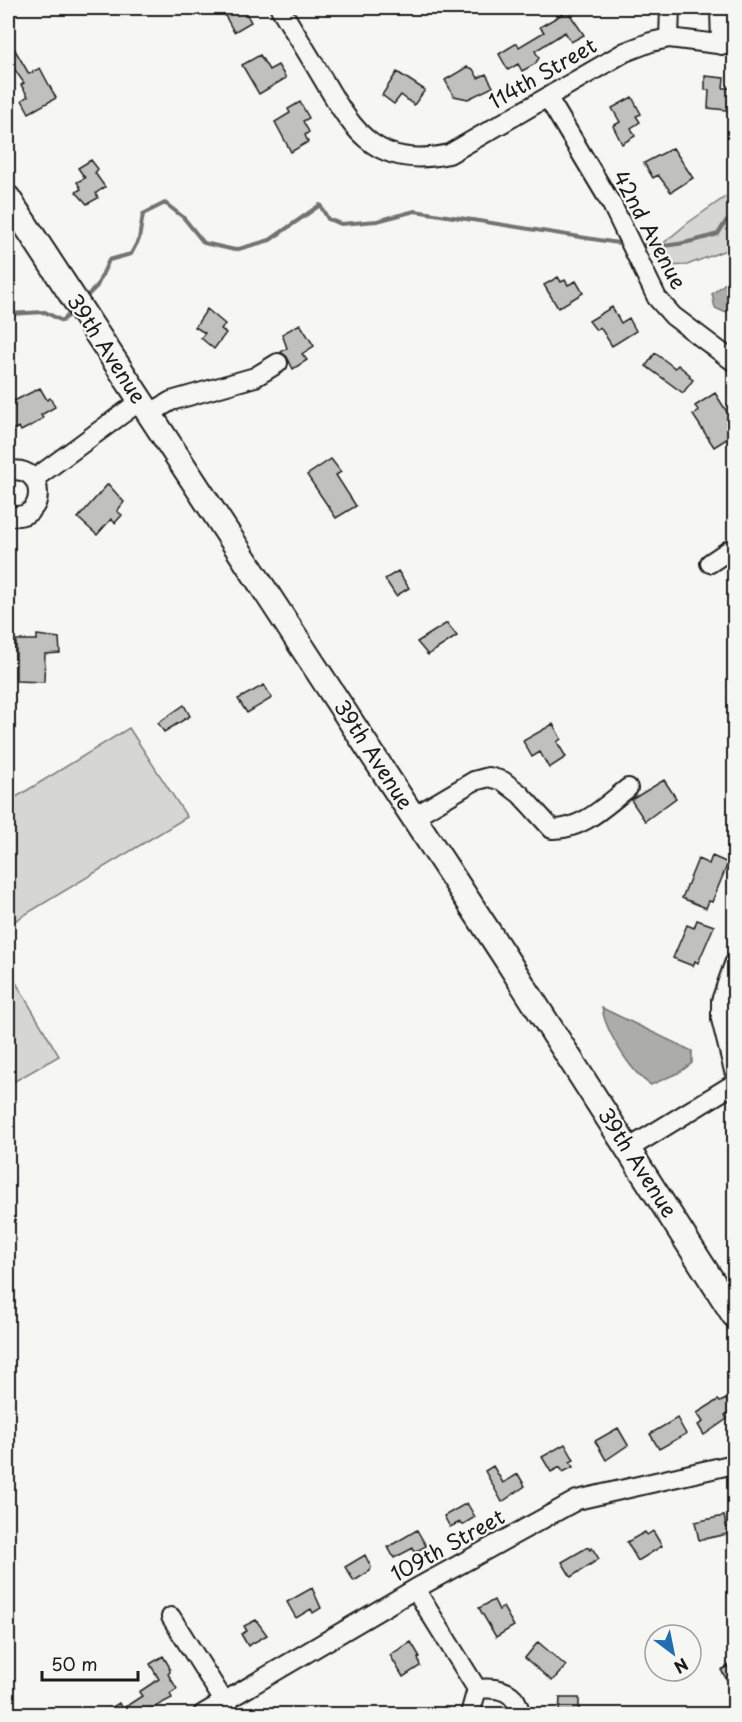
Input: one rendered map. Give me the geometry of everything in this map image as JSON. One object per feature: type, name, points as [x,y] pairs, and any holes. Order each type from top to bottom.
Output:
[{"type":"main road","name":"39th Avenue","points":[[8,198],[735,1315]]},
{"type":"street","name":"114th Street","points":[[280,8],[354,130],[378,148],[400,157],[427,159],[449,154],[625,52],[651,42],[669,38],[728,46]]},
{"type":"street","points":[[669,38],[670,8]]},
{"type":"street","points":[[720,8],[728,46]]},
{"type":"street","name":"42nd Avenue","points":[[548,98],[612,205],[657,298],[673,316],[735,362]]},
{"type":"street","points":[[34,479],[145,407],[255,377],[278,363]]},
{"type":"street","points":[[8,471],[22,471],[34,479],[39,494],[33,509],[18,517],[8,515]]},
{"type":"street","points":[[710,563],[735,547]]},
{"type":"street","points":[[413,817],[474,781],[489,777],[503,781],[520,794],[552,829],[563,830],[580,824],[628,788]]},
{"type":"street","points":[[735,964],[721,1001],[721,1019],[735,1071]]},
{"type":"street","points":[[628,1149],[735,1084]]},
{"type":"street","name":"109th Street","points":[[204,1714],[228,1708],[415,1590],[577,1500],[735,1464]]},
{"type":"street","points":[[415,1590],[477,1689],[470,1714]]},
{"type":"street","points":[[171,1617],[228,1708]]},
{"type":"street","points":[[477,1689],[502,1690],[510,1694],[519,1706],[520,1714]]},
{"type":"shaded area","points":[[734,191],[734,247],[687,265],[666,266],[660,246],[689,222]]},
{"type":"shaded area","points":[[734,276],[734,308],[724,312],[715,308],[712,294]]},
{"type":"shaded area","points":[[129,728],[187,817],[8,925],[8,802]]},
{"type":"shaded area","points":[[8,969],[59,1056],[8,1085]]},
{"type":"shaded area","points":[[602,1008],[692,1051],[692,1063],[680,1072],[651,1085],[635,1071],[620,1050],[608,1028]]},
{"type":"building","points":[[221,8],[243,8],[251,22],[234,32]]},
{"type":"building","points":[[564,13],[569,13],[584,35],[571,42],[565,32],[535,51],[539,58],[535,64],[522,71],[518,64],[508,70],[499,54],[517,43],[519,47],[544,32],[540,27]]},
{"type":"building","points":[[8,38],[29,74],[40,68],[56,98],[29,113],[22,100],[28,96],[21,85],[24,83],[11,64],[8,66]]},
{"type":"building","points":[[260,55],[269,70],[278,65],[286,78],[259,94],[242,65]]},
{"type":"building","points":[[467,67],[473,69],[478,78],[486,74],[493,87],[468,99],[454,96],[445,80]]},
{"type":"building","points":[[397,72],[425,90],[414,105],[401,95],[394,104],[382,95]]},
{"type":"building","points":[[705,76],[724,78],[723,88],[735,88],[735,111],[708,108],[709,90],[705,90]]},
{"type":"building","points":[[632,97],[641,114],[636,116],[640,122],[631,128],[635,136],[622,144],[613,126],[620,122],[612,108]]},
{"type":"building","points":[[300,102],[309,118],[303,121],[309,132],[305,135],[308,142],[291,152],[275,122],[290,113],[288,109]]},
{"type":"building","points":[[673,148],[693,178],[671,192],[658,175],[653,178],[644,163]]},
{"type":"building","points":[[91,160],[98,169],[95,173],[105,187],[96,193],[98,198],[87,204],[76,192],[81,189],[77,182],[85,178],[78,168]]},
{"type":"building","points":[[558,277],[561,282],[565,280],[568,285],[576,281],[583,293],[558,308],[544,285]]},
{"type":"building","points":[[612,307],[621,323],[629,318],[636,331],[612,346],[600,327],[596,330],[589,321]]},
{"type":"building","points":[[207,309],[225,324],[221,329],[226,333],[214,349],[201,338],[205,333],[195,327]]},
{"type":"building","points":[[300,324],[314,346],[302,354],[307,360],[293,369],[287,357],[281,352],[287,348],[282,334]]},
{"type":"building","points":[[655,353],[675,368],[678,365],[690,375],[689,377],[693,380],[683,393],[646,366]]},
{"type":"building","points":[[40,388],[47,400],[50,398],[55,407],[41,415],[43,418],[36,423],[21,431],[19,427],[8,432],[8,404]]},
{"type":"building","points":[[715,393],[727,412],[735,407],[735,424],[728,428],[733,435],[714,447],[693,415],[699,411],[695,406]]},
{"type":"building","points":[[331,459],[341,472],[336,475],[356,506],[336,518],[307,475]]},
{"type":"building","points":[[108,484],[124,502],[117,511],[122,515],[115,523],[111,519],[97,535],[78,518]]},
{"type":"building","points":[[398,571],[409,588],[396,596],[385,579]]},
{"type":"building","points":[[447,623],[457,636],[428,655],[417,642]]},
{"type":"building","points":[[37,635],[59,638],[60,653],[45,654],[44,682],[16,681],[16,640],[37,640]]},
{"type":"building","points":[[264,685],[272,698],[247,713],[238,699]]},
{"type":"building","points":[[184,705],[190,716],[164,732],[158,723]]},
{"type":"building","points":[[553,724],[561,739],[557,742],[566,757],[549,768],[540,752],[532,757],[523,741]]},
{"type":"building","points":[[664,780],[676,798],[645,821],[631,800]]},
{"type":"building","points":[[712,856],[728,863],[712,902],[709,901],[706,908],[682,898],[698,859],[709,864]]},
{"type":"building","points":[[697,920],[714,926],[698,963],[695,961],[693,966],[673,958],[687,925],[694,928]]},
{"type":"building","points":[[726,1399],[733,1410],[725,1415],[727,1419],[704,1435],[698,1425],[703,1422],[697,1413],[718,1400],[720,1402]]},
{"type":"building","points":[[677,1418],[686,1434],[659,1449],[650,1434]]},
{"type":"building","points":[[618,1428],[628,1445],[606,1460],[595,1441]]},
{"type":"building","points":[[565,1444],[574,1460],[570,1462],[573,1467],[563,1472],[560,1467],[551,1472],[542,1457]]},
{"type":"building","points":[[493,1466],[503,1483],[518,1474],[525,1486],[502,1502],[485,1471]]},
{"type":"building","points":[[467,1503],[475,1517],[462,1525],[460,1522],[450,1527],[444,1516]]},
{"type":"building","points":[[724,1516],[728,1534],[699,1540],[695,1522]]},
{"type":"building","points":[[417,1530],[426,1546],[415,1552],[413,1548],[394,1558],[388,1547]]},
{"type":"building","points":[[653,1531],[662,1546],[638,1561],[627,1542],[645,1532],[647,1535]]},
{"type":"building","points":[[588,1547],[590,1550],[592,1548],[599,1559],[571,1577],[562,1562]]},
{"type":"building","points":[[365,1555],[371,1567],[370,1571],[354,1581],[345,1567]]},
{"type":"building","points":[[312,1588],[321,1608],[313,1613],[311,1609],[296,1618],[287,1602]]},
{"type":"building","points":[[494,1600],[499,1610],[503,1607],[514,1626],[496,1637],[479,1608]]},
{"type":"building","points":[[256,1620],[267,1635],[248,1646],[241,1634],[247,1631],[244,1626]]},
{"type":"building","points":[[411,1642],[420,1657],[418,1658],[420,1666],[403,1677],[390,1655]]},
{"type":"building","points":[[538,1642],[566,1666],[552,1681],[525,1658]]},
{"type":"building","points":[[163,1656],[169,1666],[168,1674],[177,1689],[170,1694],[172,1698],[141,1714],[101,1714],[119,1703],[122,1709],[142,1696],[139,1692],[159,1679],[150,1664]]},
{"type":"building","points":[[735,1662],[735,1693],[721,1670]]},
{"type":"building","points":[[560,1698],[579,1698],[579,1714],[559,1714]]},
{"type":"waterway","points":[[86,297],[97,286],[109,260],[131,254],[139,239],[143,214],[165,203],[183,217],[204,243],[235,250],[270,240],[320,205],[328,219],[341,224],[377,221],[415,211],[618,243]]},
{"type":"waterway","points":[[641,245],[670,245],[718,234],[726,221],[734,216]]},
{"type":"waterway","points":[[8,314],[45,312],[62,321],[70,313]]}]
